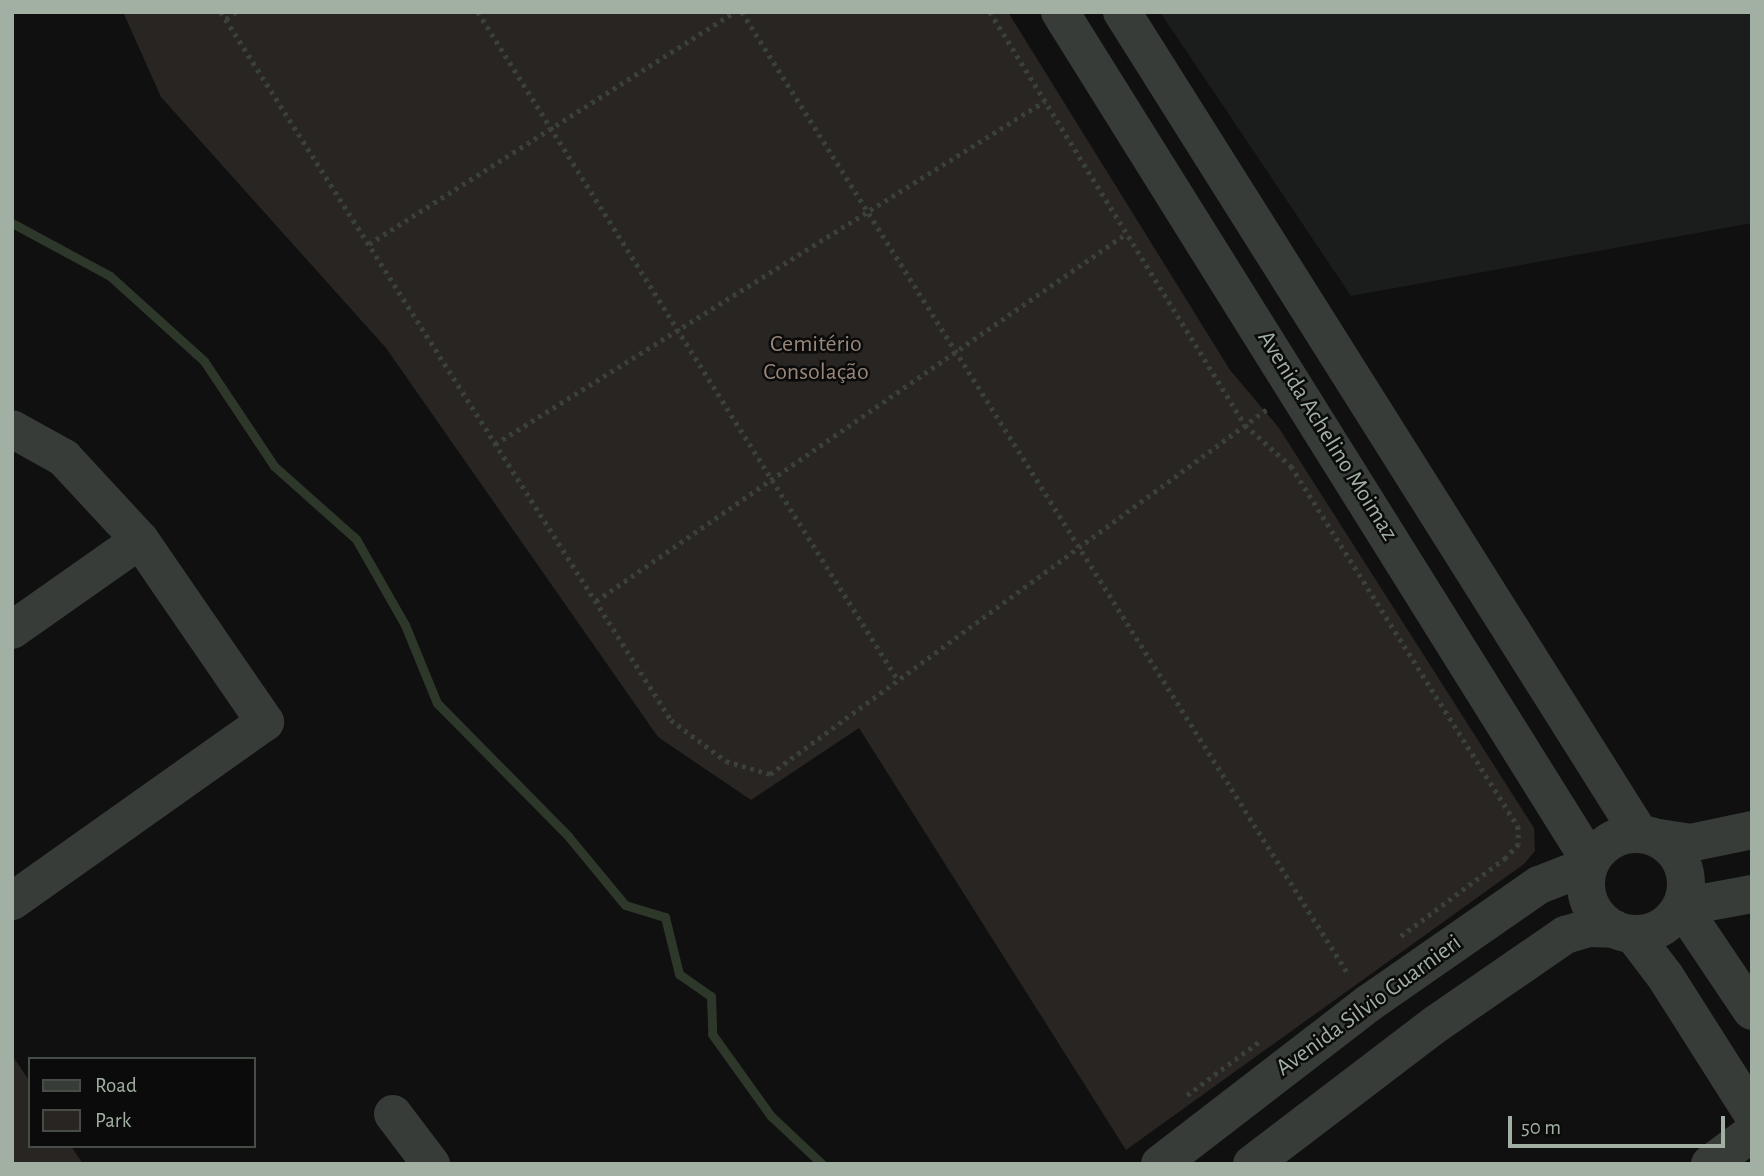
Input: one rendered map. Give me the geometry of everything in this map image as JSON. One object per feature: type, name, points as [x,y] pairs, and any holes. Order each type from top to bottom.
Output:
[{"type":"street","name":"Avenida Achelino Moimaz","points":[[1060,12],[1296,388],[1589,864]]},
{"type":"street","points":[[1122,12],[1649,835],[1675,850],[1685,867],[1687,887],[1682,907],[1742,997]]},
{"type":"street","points":[[12,429],[64,458],[141,540],[265,722],[12,901]]},
{"type":"street","points":[[12,631],[141,540]]},
{"type":"street","points":[[1752,830],[1689,843],[1649,835],[1619,835],[1602,845],[1589,864],[1590,902],[1665,976],[1752,1113]]},
{"type":"street","name":"Avenida Silvio Guarnieri","points":[[1160,1164],[1369,1003],[1539,885],[1589,864]]},
{"type":"street","points":[[1252,1164],[1436,1024],[1565,935],[1589,928],[1653,932],[1682,907],[1752,894]]},
{"type":"street","points":[[1742,997],[1730,957],[1734,932],[1752,904]]},
{"type":"street","points":[[393,1114],[431,1164]]},
{"type":"street","points":[[1710,1164],[1752,1133]]},
{"type":"path","points":[[221,12],[671,720],[726,761],[770,774],[1296,388]]},
{"type":"path","points":[[226,19],[236,12]]},
{"type":"path","points":[[478,12],[898,680]]},
{"type":"path","points":[[369,244],[734,12]]},
{"type":"path","points":[[741,12],[1349,975]]},
{"type":"path","points":[[990,12],[1245,425],[1291,466],[1518,825],[1519,844],[1506,858],[1391,944]]},
{"type":"path","points":[[495,444],[1045,101]]},
{"type":"path","points":[[596,601],[1127,233]]},
{"type":"path","points":[[1338,983],[1359,967]]},
{"type":"path","points":[[1187,1095],[1262,1039]]},
{"type":"shaded area","points":[[1160,12],[1752,12],[1752,223],[1351,296]]},
{"type":"green space","name":"Cemitério Consolação","points":[[123,12],[1008,12],[1230,370],[1279,428],[1534,828],[1535,851],[1524,864],[1126,1150],[859,728],[751,800],[658,737],[386,348],[161,97]]},
{"type":"green space","points":[[12,1055],[28,1079],[28,1148],[72,1148],[83,1164],[12,1164]]},
{"type":"waterway","points":[[12,223],[110,276],[204,361],[274,466],[356,539],[405,625],[437,703],[568,836],[625,905],[665,917],[679,974],[711,996],[712,1034],[771,1116],[822,1164]]}]
